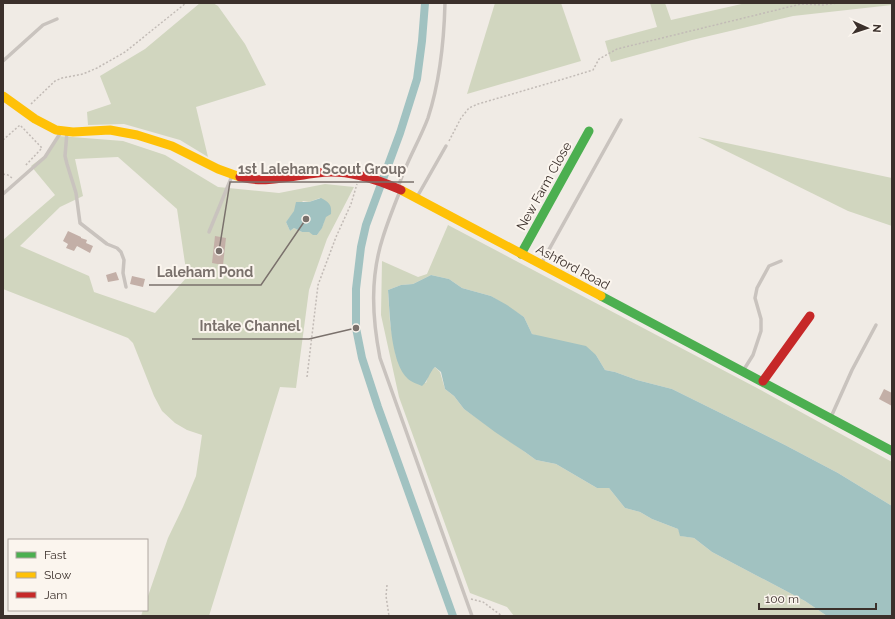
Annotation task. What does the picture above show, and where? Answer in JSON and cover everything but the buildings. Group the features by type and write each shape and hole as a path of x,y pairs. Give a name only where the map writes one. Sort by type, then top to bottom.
{"main road":[{"path":"3,96 45,125 64,131"},
{"name":"Ashford Road","path":"64,131 101,130 136,134 159,141 232,175 255,180 286,179 320,173 353,173 370,177 416,198 764,381 892,451"},
{"name":"New Farm Close","path":"521,254 589,131"},
{"path":"764,381 810,316"}],"lane":[{"path":"445,3 443,44 433,98 422,132 401,177 382,238 376,267 372,302 375,333 380,358 472,616"},
{"path":"3,61 43,25 57,19"},
{"path":"541,264 621,120"},
{"path":"3,194 45,157 64,131"},
{"path":"64,131 65,156 76,193 80,223 107,244 117,248 121,252 124,260 123,273 126,287"},
{"path":"416,198 446,146"},
{"path":"209,232 232,175"},
{"path":"743,371 753,355 761,331 761,319 755,298 757,288 769,266 781,261"},
{"path":"830,418 852,370 876,325"}],"path":[{"path":"24,111 55,81 62,78 83,74 97,68 119,55 186,3"},
{"path":"446,146 461,118 469,108 593,70 599,59 617,49 800,4 823,5 838,3"},
{"path":"3,140 20,125 42,148 22,169"},
{"path":"3,174 8,175 13,179"},
{"path":"307,377 318,285 336,236 351,204 359,174"},
{"path":"387,585 386,596 389,616"},
{"path":"465,597 483,602 502,616"}],"green space":[{"path":"200,3 213,3 218,6 245,44 266,85 196,107 208,157 180,140 124,124 88,125 87,112 111,104 100,76 145,49"},
{"path":"495,3 561,3 581,61 467,94"},
{"path":"650,3 665,3 671,20 746,3 892,3 892,5 793,16 692,40 611,62 605,41 657,27"},
{"path":"59,136 123,141 165,155 218,187 279,193 325,184 354,187 327,239 309,290 296,388 280,387 209,616 141,616 143,611 148,611 148,596 168,538 196,476 202,435 187,430 175,423 162,411 154,396 133,343 128,338 3,289 3,240 55,195 31,166 48,153","holes":["118,157 177,209 187,277 155,313 94,292 89,276 20,246 60,207 83,196 75,159","320,198 324,221 317,235 309,232 302,232 294,228 290,231 286,222 303,201 309,202"]},
{"path":"698,137 892,178 892,226 848,211"},
{"path":"448,225 757,388 892,462 892,506 838,473 672,389 605,370 596,355 532,334 524,317 491,296 462,288 449,279 431,275 413,284 401,285 388,290 390,322 396,357 426,383 429,373 435,367 440,372 445,389 454,396 464,409 536,460 556,464 597,488 609,488 625,508 640,512 652,519 678,529 681,536 694,538 712,552 805,601 827,616 514,616 507,607 470,593 399,397 381,315 382,261 418,277 427,274"}],"water":[{"path":"321,198 329,204 331,214 326,217 322,228 317,235 313,235 309,232 302,232 294,228 290,231 286,222 294,211 296,202 309,202"},
{"path":"431,275 449,279 462,288 491,296 524,317 532,334 586,346 596,355 605,370 672,389 838,473 892,506 892,616 827,616 805,601 712,552 694,538 680,536 678,529 652,519 640,512 625,508 609,488 597,488 556,464 536,460 464,409 454,396 445,389 441,372 435,367 422,386 409,380 402,372 394,350 390,324 388,290 401,285 413,284"}],"waterway":[{"path":"425,3 417,79 400,133 366,225 361,247 356,289 356,328 362,358 378,407 453,616"}],"traffic: fast":[{"path":"521,254 589,131"},
{"path":"601,296 892,451"}],"traffic: slow":[{"path":"3,96 35,119 56,130 73,132 110,130 137,135 172,146 218,169 240,177"},
{"path":"401,190 601,296"}],"traffic: jam":[{"path":"240,177 269,180 317,173 339,172 370,178 401,190"},
{"path":"763,381 810,316"}],"place":[{"name":"Laleham Pond","path":"306,219"},
{"name":"1st Laleham Scout Group","path":"219,251"},
{"name":"Intake Channel","path":"356,328"}]}
